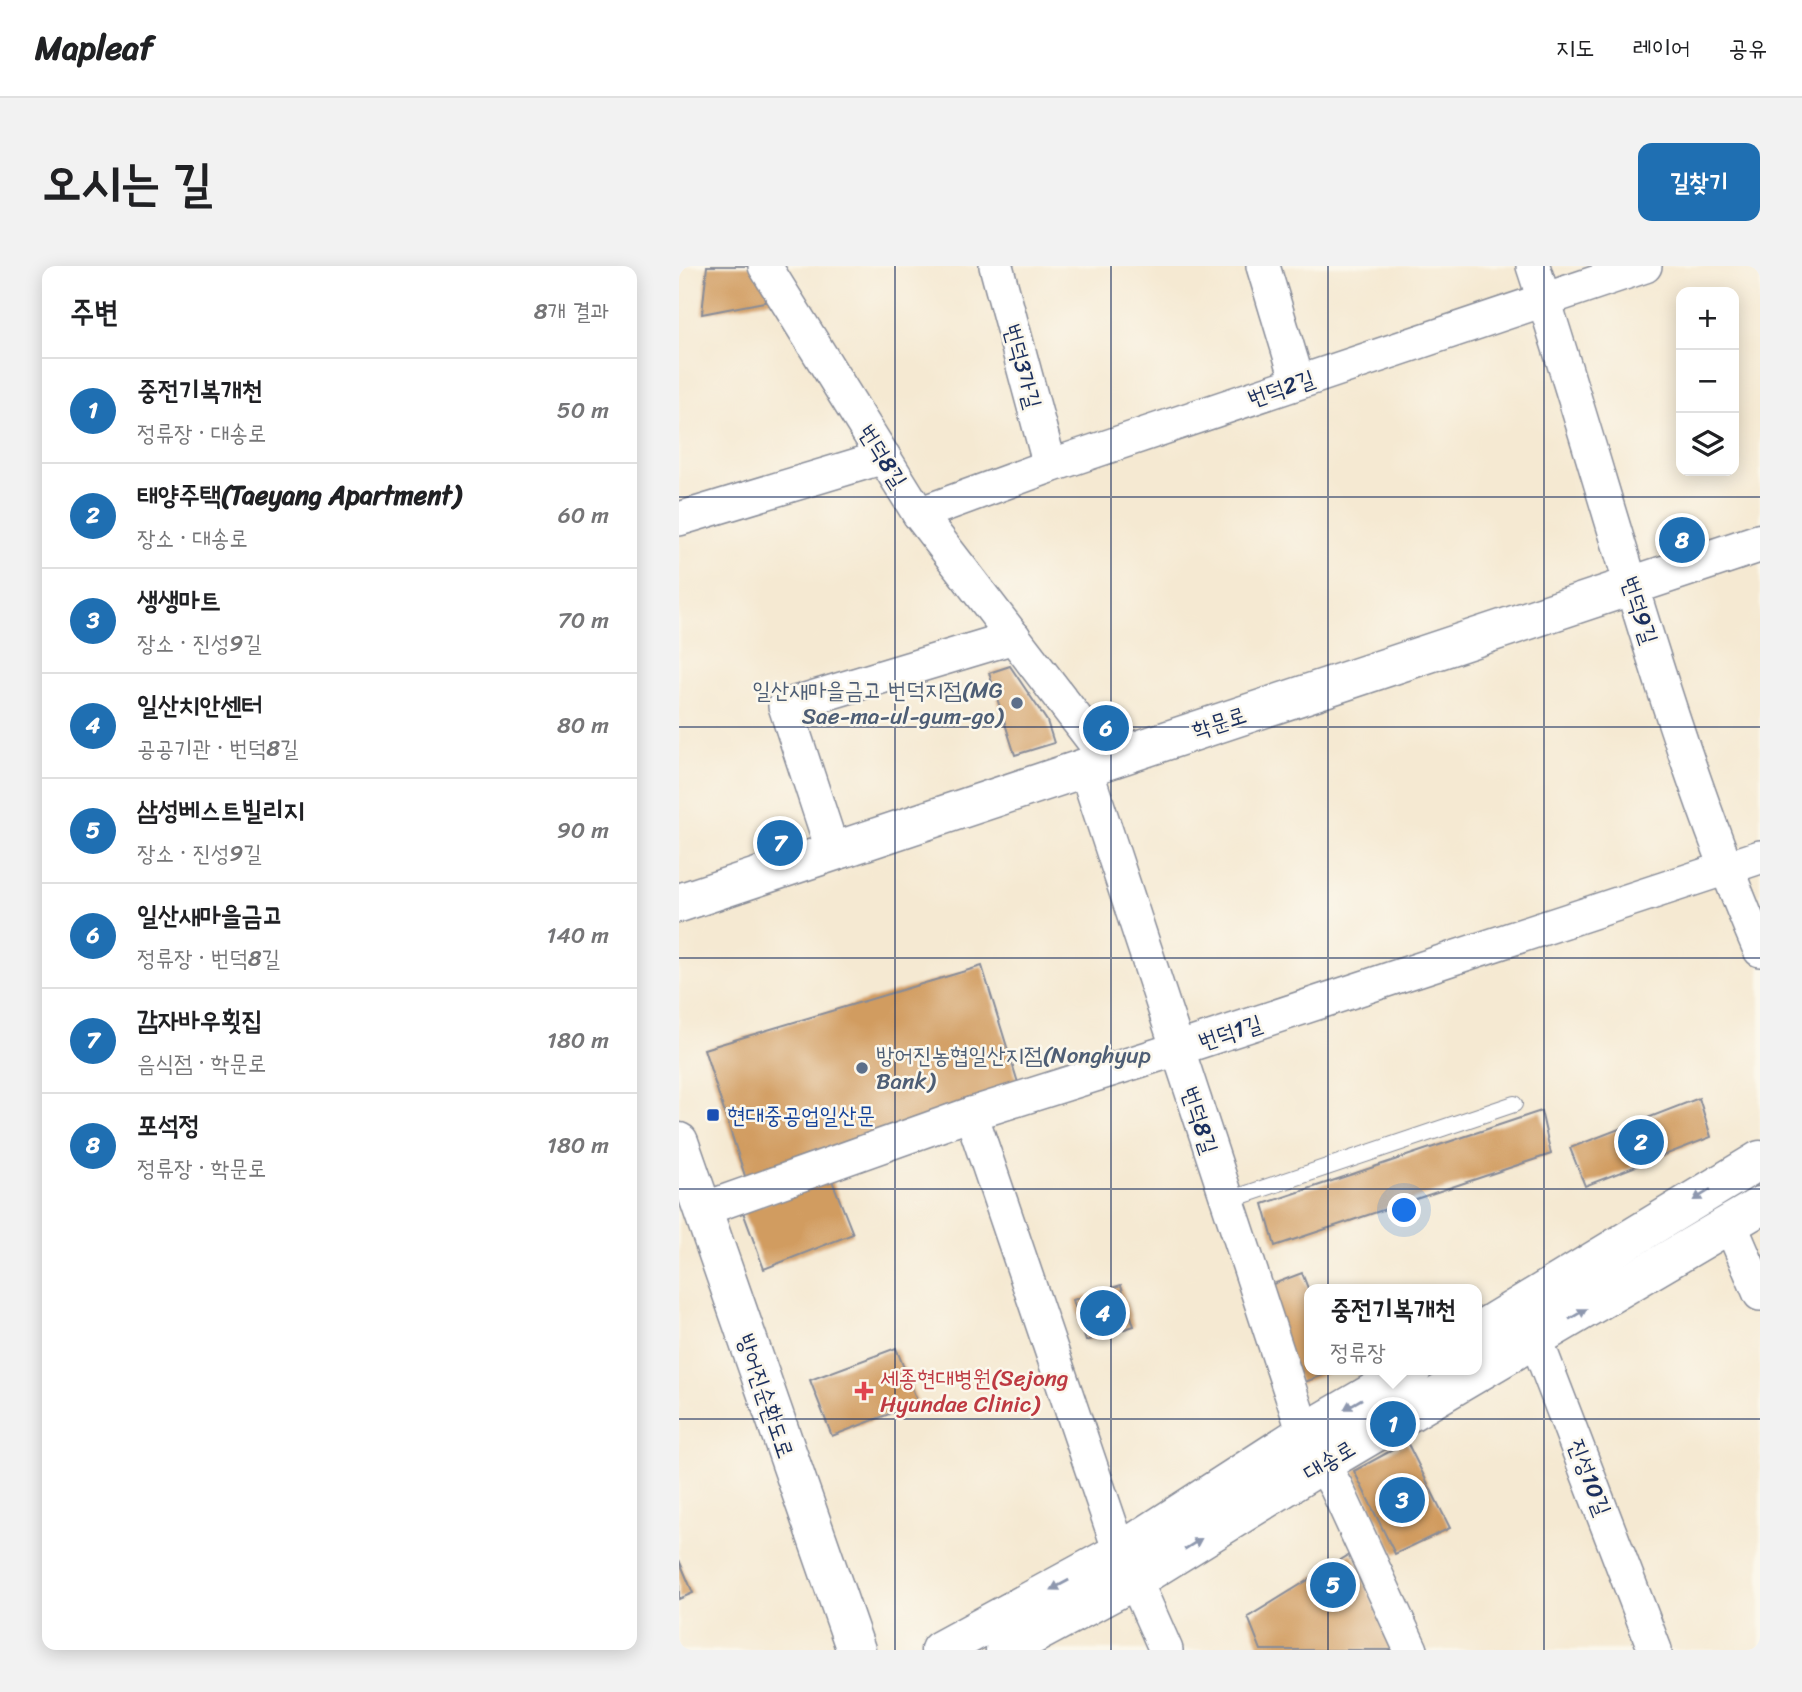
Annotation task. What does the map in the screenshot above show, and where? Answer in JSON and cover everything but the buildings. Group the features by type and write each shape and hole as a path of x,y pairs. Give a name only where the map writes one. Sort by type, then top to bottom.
{"main road":[{"name":"학문로","path":"679,903 1760,543"},
{"name":"방어진순환도로","path":"679,1142 856,1650"},
{"name":"대송로","path":"1482,1331 1530,1322 1760,1160"},
{"name":"대송로","path":"1482,1350 1530,1322 1745,1215"},
{"name":"대송로","path":"1313,1448 1406,1375"},
{"name":"대송로","path":"1005,1650 1128,1566 1313,1448 1439,1375"},
{"name":"대송로","path":"940,1650 1128,1566"}],"street":[{"name":"번덕8길","path":"765,266 919,514 1014,637 1097,763 1177,1049 1226,1201 1313,1448 1336,1488 1411,1650"},
{"name":"번덕3가길","path":"996,266 1050,467"},
{"path":"1263,266 1298,382"},
{"name":"번덕9길","path":"1533,266 1631,586 1725,868 1760,950"},
{"name":"번덕2길","path":"919,514 1298,382 1645,266"},
{"path":"679,519 884,457"},
{"path":"833,852 785,706 1014,637"},
{"name":"번덕1길","path":"701,1210 971,1114 1760,857"},
{"path":"971,1114 1128,1566 1166,1650"},
{"path":"1745,1215 1760,1294"},
{"name":"진성10길","path":"1530,1322 1655,1650"}],"lane":[{"path":"1226,1201 1514,1104"}],"place":[{"name":"포석정","path":"1682,540"},
{"name":"일산새마을금고 번덕지점(MG Sae-ma-ul-gum-go)","path":"1017,703"},
{"name":"일산새마을금고","path":"1106,728"},
{"name":"감자바우횟집","path":"780,843"},
{"name":"방어진농협일산지점(Nonghyup Bank)","path":"862,1068"},
{"name":"현대중공업일산문","path":"713,1115"},
{"name":"태양주택(Taeyang Apartment)","path":"1641,1142"},
{"name":"일산치안센터","path":"1103,1313"},
{"name":"세종현대병원(Sejong Hyundae Clinic)","path":"864,1391"},
{"name":"중전기복개천","path":"1393,1424"},
{"name":"생생마트","path":"1402,1500"},
{"name":"삼성베스트빌리지","path":"1333,1585"}]}
